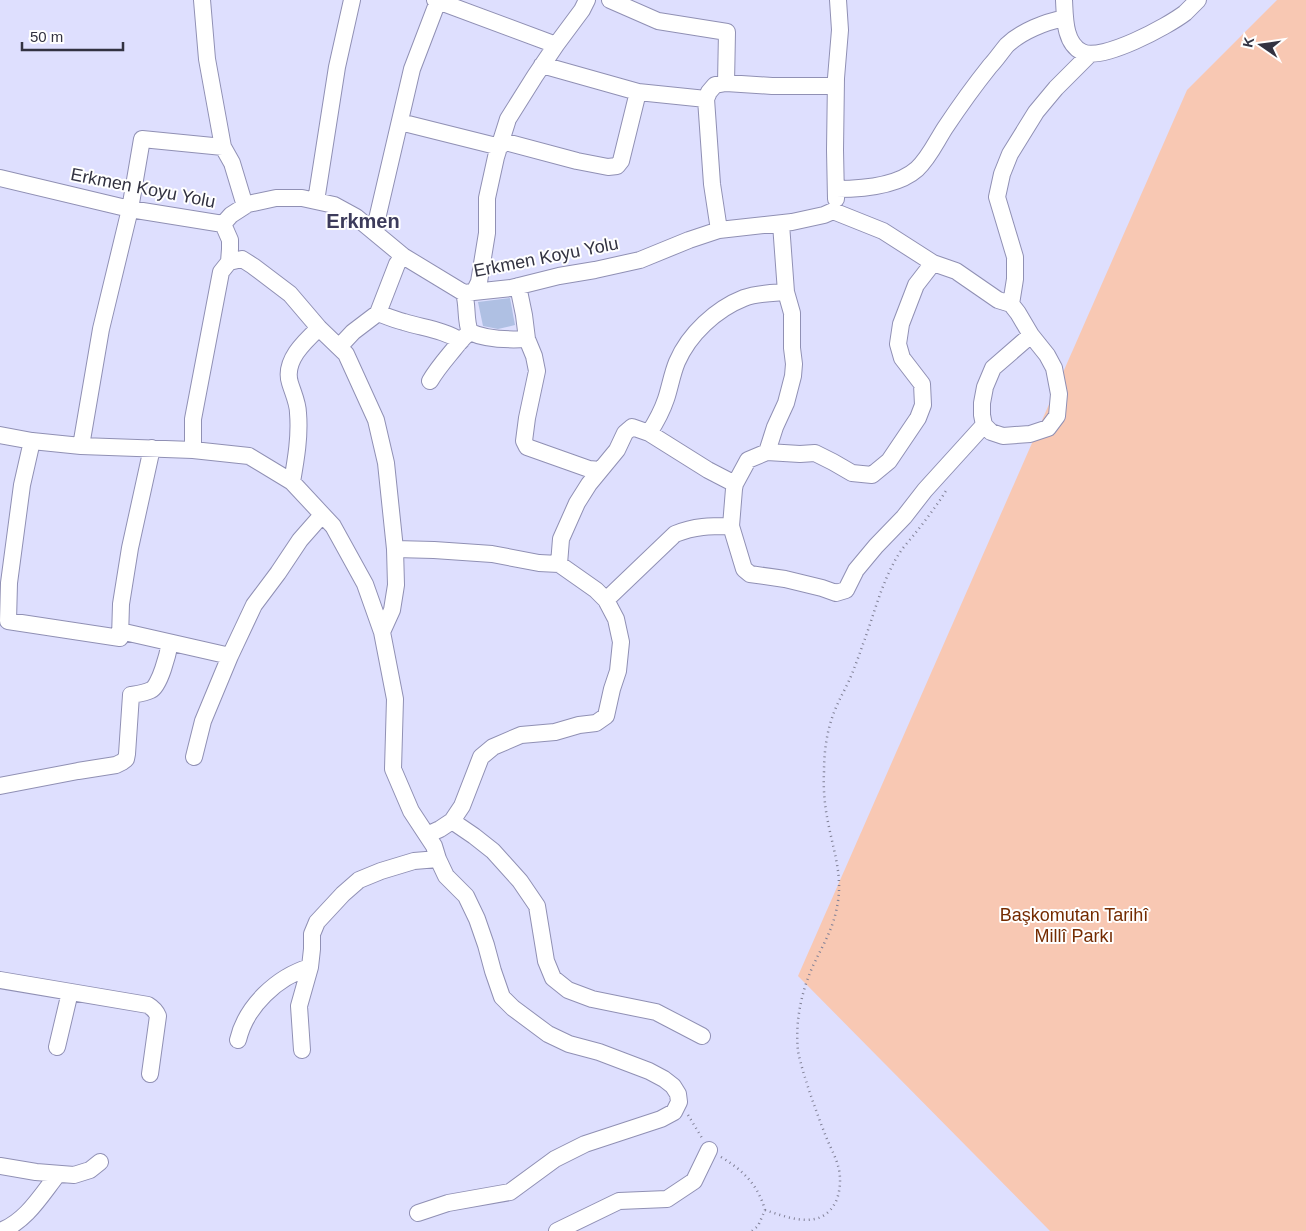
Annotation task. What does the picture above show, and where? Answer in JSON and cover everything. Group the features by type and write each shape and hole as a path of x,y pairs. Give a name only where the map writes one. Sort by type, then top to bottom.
{"street":[{"path":"202,0 207,59 223,147 232,163 245,206"},
{"path":"316,201 337,68 352,0"},
{"path":"430,381 436,370 465,336 468,327 467,303 469,292 480,282 487,233 488,198 496,156 508,119 542,65 582,10 587,0"},
{"path":"610,0 658,21 727,32 726,83"},
{"path":"838,0 840,30 836,86 836,199 833,211 884,230 933,263 956,271 998,300 1011,304 1018,313 1031,335 1047,354 1054,368 1059,394 1057,416 1048,428 1030,434 1003,436 990,432 984,425 982,403 993,368 1031,335"},
{"path":"1064,0 1065,18 1070,40 1082,52 1090,54 1101,53 1154,33 1185,13 1198,0"},
{"path":"374,232 412,69 436,1 556,45"},
{"path":"836,189 865,187 898,180 916,170 928,156 981,78 1007,46 1022,34 1050,21 1065,18"},
{"path":"1011,304 1016,280 1015,257 997,197 1002,174 1010,154 1036,112 1056,88 1090,54"},
{"path":"542,65 638,92 706,99"},
{"path":"719,230 712,184 706,99 709,92 715,85 726,83 772,86 836,86"},
{"path":"400,122 576,161 608,167 617,166 621,161 638,92"},
{"path":"81,446 102,329 130,209 142,139 223,147"},
{"name":"Erkmen Koyu Yolu","path":"0,178 130,209 223,224 231,215 248,204 276,198 302,198 334,205 356,217 403,256 469,292 518,286 640,260 719,230 781,224 833,211"},
{"path":"193,450 193,419 196,400 221,272 229,262 230,240 223,224"},
{"path":"767,452 775,427 786,403 794,364 792,313 786,292 781,224"},
{"path":"339,346 353,332 378,313 397,264 403,256"},
{"path":"229,262 242,259 290,294 319,328 339,346 346,354 376,420 386,463 395,549 396,585 392,610 382,632"},
{"path":"933,263 916,285 901,324 898,344 902,358 922,384 923,405 918,418 889,461 872,475 852,474 834,462 814,453 767,452 748,460 735,484 731,526 744,569 750,574 785,579 836,593 846,590 856,570 876,546 904,518 925,490 984,425"},
{"path":"518,286 527,339 534,356 537,371 524,441 527,446 589,470 600,470"},
{"path":"649,433 665,402 676,364 685,346 703,325 725,308 745,298 755,295 786,292"},
{"path":"378,313 454,336 527,339"},
{"path":"292,482 297,450 298,411 289,380 290,365 297,351 319,328"},
{"path":"559,564 561,538 577,503 589,484 617,450 625,433 632,428 649,433 708,470 735,484"},
{"path":"0,434 32,441 81,446 193,450 249,456 292,482 333,526 365,584 382,632 395,699 393,769 412,811 434,846 446,876 466,896 477,919 502,997 512,1008 548,1034 569,1044 599,1052 649,1071 664,1079 678,1094 679,1102 674,1112 661,1119 585,1144 555,1159 510,1192 448,1203 418,1212"},
{"path":"32,441 21,495 9,583 8,621 120,638 121,604 130,548 152,448"},
{"path":"194,757 203,721 254,605 300,540 322,515"},
{"path":"606,600 675,534 688,528 731,526"},
{"path":"395,549 492,554 539,563 559,564 596,590 606,600 616,619 621,642 618,671 606,716 596,723 579,725 555,732 521,734 493,748 481,757 462,806 452,821 427,835"},
{"path":"120,631 230,656"},
{"path":"0,786 116,765 122,762 127,754 131,695 154,688 168,654 170,642"},
{"path":"452,821 493,851 520,881 537,906 546,961 553,978 568,990 592,999 656,1012 702,1036"},
{"path":"302,1050 299,1006 310,967 312,934 317,922 342,894 359,880 414,861 438,859"},
{"path":"238,1040 240,1029 249,1013 266,993 298,970 310,967"},
{"path":"0,980 148,1005 155,1010 158,1016 150,1074"},
{"path":"57,1047 70,992"},
{"path":"557,1231 619,1202 667,1199 694,1181 709,1150"},
{"path":"0,1166 36,1172 74,1175 90,1170 100,1162"},
{"path":"0,1231 12,1226 24,1217 58,1174"}],"path":[{"path":"765,1210 788,1218 808,1222 818,1221 828,1215 836,1202 840,1177 837,1163 818,1117 798,1052 798,1020 805,987 832,926 839,895 838,862 829,827 824,789 827,740 835,711 862,647 884,582 897,556 933,511 948,487 949,476 945,468"},
{"path":"679,1102 709,1150 734,1165 750,1180 762,1198 765,1210 758,1226 752,1231"}],"green space":[{"name":"Başkomutan Tarihî Millî Parkı","path":"1277,0 1306,0 1306,1231 1050,1231 798,976 1187,90"}],"building":[{"path":"510,298 515,325 498,329 483,326 478,302"}],"district":[{"name":"Erkmen","path":"363,221"}]}
